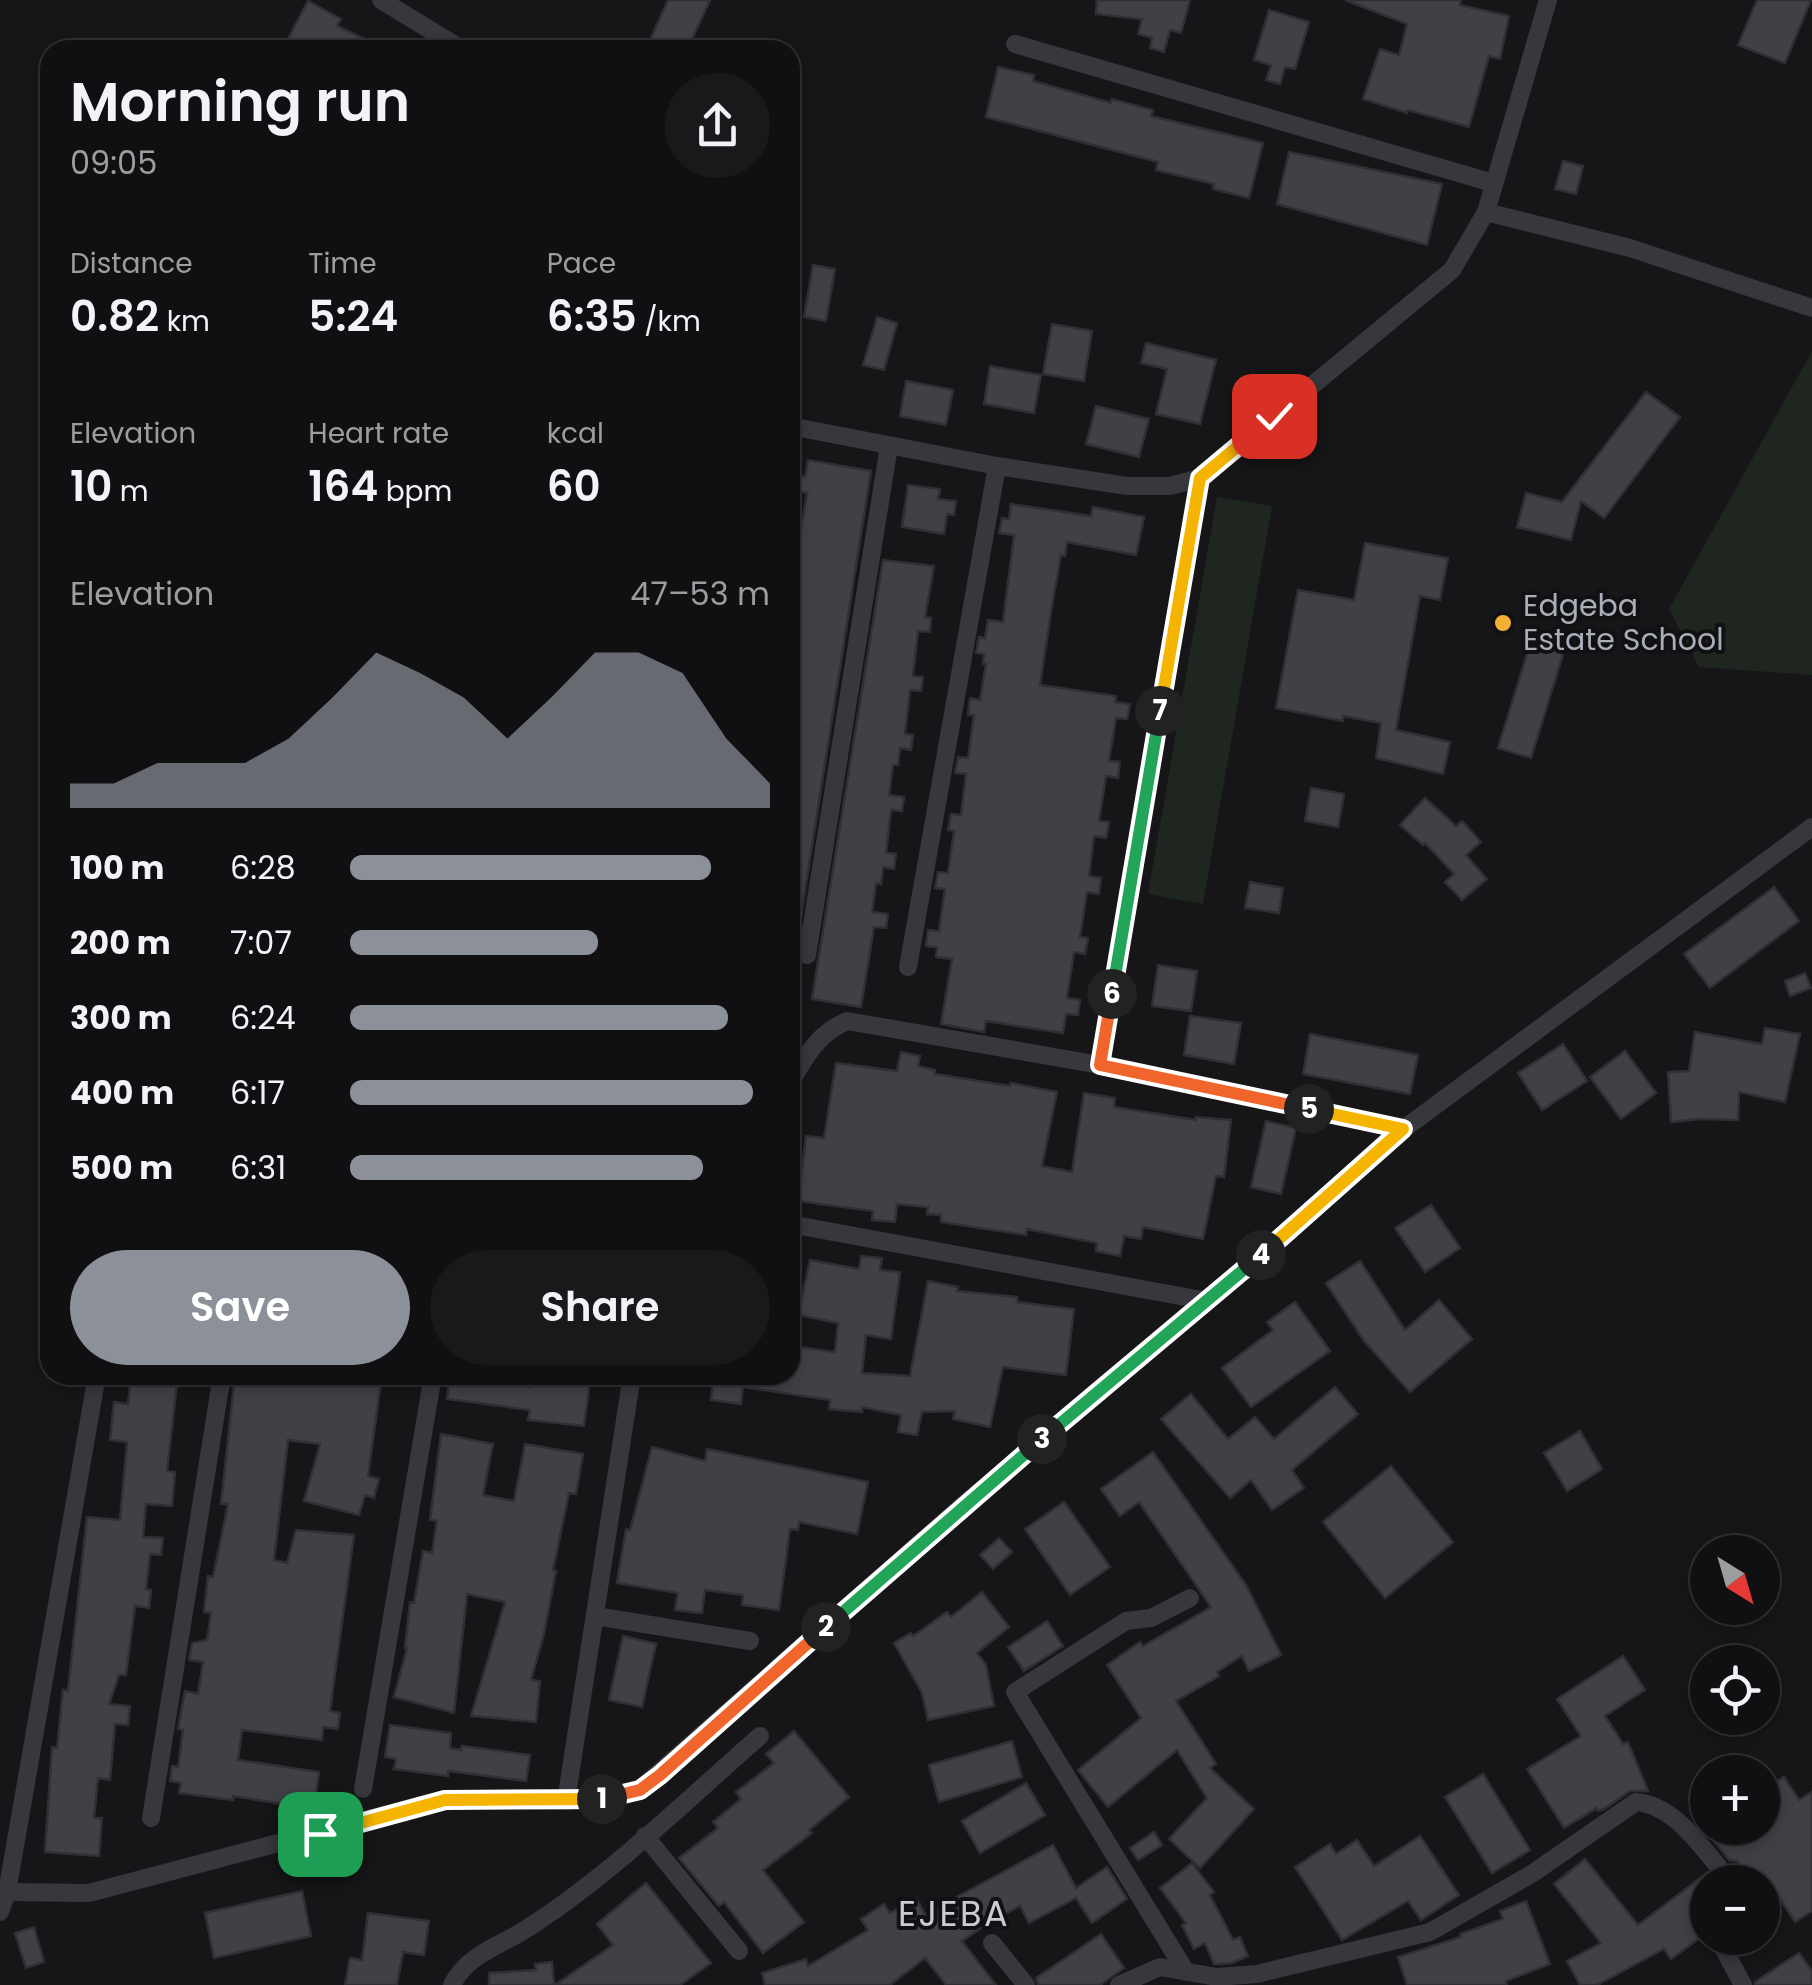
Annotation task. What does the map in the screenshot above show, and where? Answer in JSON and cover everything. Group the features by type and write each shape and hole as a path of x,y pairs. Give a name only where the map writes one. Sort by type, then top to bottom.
{"street":[{"path":"381,0 447,40"},
{"path":"800,427 997,466 1128,486 1170,486 1200,478 1452,270 1486,212 1548,0"},
{"path":"1015,44 1493,183"},
{"path":"1486,212 1630,248 1812,308"},
{"path":"808,955 889,446"},
{"path":"908,966 997,466"},
{"path":"1100,1065 1200,478"},
{"path":"7,1892 89,1893 445,1800 566,1801 613,1798 640,1790 962,1506 1207,1301 1403,1129 1812,828"},
{"path":"800,1066 829,1028 847,1021 1100,1065 1403,1129"},
{"path":"800,1226 1207,1301"},
{"path":"0,1912 7,1892 95,1385"},
{"path":"151,1818 220,1385"},
{"path":"363,1789 431,1385"},
{"path":"566,1801 630,1385"},
{"path":"1186,1972 1015,1692 1126,1621 1151,1618 1190,1598"},
{"path":"595,1616 750,1641"},
{"path":"452,1985 458,1971 473,1957 490,1952 558,1909 760,1736"},
{"path":"1119,1985 1160,1967 1216,1977 1257,1974 1430,1932 1533,1874 1636,1802 1646,1803 1679,1824 1715,1865"},
{"path":"644,1836 738,1951"},
{"path":"992,1942 1026,1985"},
{"path":"1726,1955 1743,1985"}],"shaded area":[{"path":"1812,351 1812,675 1699,667 1669,609"},
{"path":"1217,497 1272,506 1203,904 1148,894"}],"building":[{"path":"668,0 710,0 692,40 651,38"},
{"path":"1097,0 1190,0 1181,33 1170,30 1164,52 1150,48 1152,38 1138,34 1142,19 1096,14"},
{"path":"1345,0 1461,0 1460,5 1509,16 1500,59 1489,56 1469,127 1363,99 1380,49 1399,55 1407,24"},
{"path":"1757,0 1811,0 1785,63 1738,45"},
{"path":"308,1 341,19 337,26 367,40 290,40"},
{"path":"1269,10 1309,22 1295,69 1285,67 1280,84 1266,80 1271,65 1254,60"},
{"path":"998,67 1034,75 1033,81 1111,103 1112,99 1153,110 1151,116 1263,143 1249,198 1213,189 1214,184 1156,170 1158,162 986,117"},
{"path":"1289,152 1442,184 1427,245 1277,204"},
{"path":"1563,161 1583,166 1576,194 1555,189"},
{"path":"813,265 835,269 826,321 804,317"},
{"path":"877,317 897,323 884,370 863,365"},
{"path":"1052,324 1092,331 1084,381 1043,374"},
{"path":"1146,343 1216,360 1200,424 1156,414 1167,369 1141,363"},
{"path":"990,366 1041,375 1034,413 984,404"},
{"path":"906,381 953,390 946,425 900,416"},
{"path":"1646,392 1680,417 1604,518 1581,501 1571,540 1517,527 1526,493 1562,502"},
{"path":"1096,406 1149,419 1139,457 1086,444"},
{"path":"808,460 871,471 800,922 800,534 807,493 800,492 800,476 805,477"},
{"path":"908,485 940,489 938,499 956,501 954,515 947,514 944,534 902,527"},
{"path":"1011,504 1091,516 1093,507 1144,517 1136,555 1067,542 1052,606 1040,685 1116,696 1115,702 1130,704 1127,719 1116,718 1109,761 1120,762 1118,778 1106,776 1099,821 1109,822 1106,838 1094,836 1089,876 1101,878 1099,894 1087,892 1080,937 1088,938 1085,954 1074,952 1067,998 1080,1000 1078,1015 1066,1014 1063,1033 986,1021 984,1032 941,1024 952,959 936,957 937,947 926,946 928,930 939,931 945,889 935,888 938,872 948,873 954,831 948,830 951,814 961,815 966,774 955,773 958,757 968,758 974,715 968,715 970,698 980,700 986,664 984,654 976,653 979,637 985,638 988,620 1003,622 1014,535 999,533 1002,518 1009,519"},
{"path":"1365,543 1448,558 1440,600 1420,596 1396,730 1450,742 1443,774 1376,758 1381,723 1343,716 1343,721 1276,708 1298,590 1354,600"},
{"path":"883,560 934,566 925,617 931,618 930,632 918,631 913,676 923,677 921,691 910,690 905,734 913,735 911,750 900,748 889,795 904,797 902,811 891,810 886,853 896,854 894,869 883,867 881,884 876,883 872,912 888,914 886,928 874,927 861,1007 812,999"},
{"path":"1532,638 1565,648 1531,758 1498,748"},
{"path":"1311,788 1344,794 1338,827 1305,821"},
{"path":"1425,798 1456,826 1462,821 1481,842 1466,855 1487,879 1462,900 1445,882 1454,874 1425,843 1400,825"},
{"path":"1250,882 1283,888 1279,913 1245,908"},
{"path":"1774,887 1799,921 1710,988 1684,954"},
{"path":"1158,965 1197,971 1191,1011 1152,1006"},
{"path":"1805,973 1811,988 1790,996 1785,981"},
{"path":"1190,1016 1241,1023 1234,1064 1184,1055"},
{"path":"1765,1028 1800,1034 1785,1102 1739,1092 1738,1120 1671,1122 1668,1072 1689,1071 1695,1032 1762,1044"},
{"path":"1310,1034 1418,1055 1410,1094 1303,1074"},
{"path":"1563,1044 1587,1081 1542,1110 1518,1073"},
{"path":"1625,1051 1656,1093 1621,1119 1590,1077"},
{"path":"901,1052 920,1056 918,1066 935,1070 935,1074 1057,1092 1042,1166 1072,1172 1084,1093 1115,1098 1114,1107 1196,1120 1231,1120 1224,1177 1216,1176 1203,1239 1143,1227 1141,1239 1124,1236 1120,1256 1096,1251 1097,1243 1027,1229 1026,1235 941,1222 941,1215 927,1214 928,1207 897,1204 895,1222 872,1220 873,1211 800,1201 806,1136 824,1138 836,1063 897,1071"},
{"path":"1266,1121 1296,1128 1281,1194 1251,1187"},
{"path":"1431,1205 1460,1248 1425,1272 1395,1228"},
{"path":"861,1256 882,1258 880,1270 900,1272 891,1339 866,1335 862,1373 910,1376 928,1281 958,1287 957,1291 1017,1297 1017,1302 1074,1309 1066,1375 1003,1367 990,1427 953,1419 955,1411 922,1412 917,1435 898,1432 901,1415 862,1407 862,1412 829,1409 830,1400 743,1387 741,1404 711,1400 713,1385 800,1385 800,1347 835,1352 838,1323 800,1315 810,1260 859,1269"},
{"path":"1360,1261 1405,1330 1439,1300 1472,1339 1410,1392 1364,1341 1326,1283"},
{"path":"1295,1302 1330,1351 1251,1407 1222,1368 1273,1330 1267,1322"},
{"path":"130,1385 177,1385 167,1471 175,1472 172,1506 146,1504 143,1537 163,1538 161,1555 150,1554 146,1589 151,1590 149,1608 135,1606 126,1675 119,1675 109,1704 130,1706 128,1725 115,1724 110,1780 98,1778 94,1818 102,1818 99,1856 45,1852 52,1747 57,1748 63,1690 68,1691 87,1517 120,1520 127,1442 110,1440 114,1402 128,1404"},
{"path":"234,1385 381,1385 368,1476 379,1479 374,1498 365,1495 359,1515 304,1501 320,1444 288,1440 274,1560 287,1563 296,1530 354,1535 330,1711 340,1713 338,1729 323,1727 322,1740 242,1730 238,1760 319,1772 314,1809 233,1796 233,1800 179,1793 181,1783 170,1781 172,1766 178,1767 183,1730 178,1729 185,1691 198,1694 203,1662 189,1660 192,1643 207,1640 211,1613 204,1612 208,1576 213,1577 228,1504 221,1504"},
{"path":"449,1385 589,1385 584,1426 528,1420 530,1410 447,1399"},
{"path":"1335,1387 1358,1414 1292,1470 1304,1488 1272,1510 1251,1480 1230,1498 1161,1419 1191,1394 1228,1439 1255,1417 1274,1439"},
{"path":"1580,1431 1602,1469 1567,1491 1544,1453"},
{"path":"441,1434 493,1444 483,1495 514,1501 525,1444 583,1454 576,1494 569,1493 544,1634 531,1680 540,1681 536,1722 471,1716 505,1602 467,1594 454,1713 394,1697 407,1648 410,1602 414,1603 423,1551 432,1553 437,1521 430,1520"},
{"path":"652,1447 705,1461 707,1449 868,1482 857,1534 799,1522 798,1530 790,1529 779,1610 742,1605 743,1595 705,1590 702,1613 675,1610 678,1593 617,1583 626,1529 630,1530"},
{"path":"1153,1452 1246,1585 1281,1655 1249,1671 1242,1656 1217,1672 1219,1676 1176,1701 1216,1764 1210,1768 1254,1809 1200,1868 1169,1839 1207,1798 1177,1750 1108,1807 1078,1770 1141,1718 1107,1665 1140,1642 1143,1646 1211,1607 1139,1502 1120,1516 1101,1489"},
{"path":"1391,1466 1453,1542 1385,1598 1323,1522"},
{"path":"1064,1502 1110,1567 1070,1595 1025,1529"},
{"path":"999,1538 1012,1552 993,1569 980,1555"},
{"path":"982,1592 1009,1627 977,1653 986,1665 994,1706 928,1720 922,1693 894,1643 911,1633 913,1636 947,1612 951,1617"},
{"path":"1047,1621 1063,1646 1024,1671 1008,1647"},
{"path":"623,1636 656,1644 642,1707 609,1700"},
{"path":"1623,1656 1645,1690 1605,1716 1623,1744 1628,1742 1648,1791 1630,1791 1564,1828 1527,1769 1581,1736 1557,1699"},
{"path":"390,1725 451,1733 450,1748 461,1750 462,1746 530,1755 526,1781 394,1769 396,1759 385,1757"},
{"path":"794,1731 849,1797 809,1830 812,1833 763,1870 804,1922 763,1953 724,1902 719,1906 679,1858 718,1828 713,1822 741,1799 736,1792 774,1763 766,1754"},
{"path":"1012,1741 1022,1777 939,1802 929,1765"},
{"path":"1483,1774 1530,1850 1492,1873 1445,1797"},
{"path":"1784,1777 1799,1800 1812,1792 1812,1911 1795,1922 1780,1898 1780,1865 1740,1865 1729,1860 1717,1845 1780,1845 1780,1780"},
{"path":"1026,1783 1045,1815 980,1853 962,1821"},
{"path":"1154,1832 1162,1845 1138,1860 1130,1848"},
{"path":"1420,1836 1459,1895 1421,1920 1408,1901 1342,1940 1295,1867 1330,1844 1336,1854 1357,1840 1374,1866"},
{"path":"1053,1845 1076,1888 1107,1867 1127,1899 1092,1923 1076,1898 1029,1923 1020,1906 990,1922 962,1941 996,1985 946,1985 925,1958 890,1985 765,1985 762,1973 806,1959 808,1966 868,1930 861,1919 884,1904 890,1913 916,1898 925,1914"},
{"path":"1585,1859 1638,1925 1690,1886 1690,1945 1671,1959 1664,1949 1597,1985 1580,1985 1567,1961 1601,1943 1554,1884"},
{"path":"1192,1863 1214,1892 1210,1895 1233,1940 1240,1937 1248,1956 1232,1963 1214,1964 1205,1943 1194,1949 1182,1925 1186,1923 1160,1888"},
{"path":"646,1883 711,1963 680,1985 555,1985 613,1945 597,1924"},
{"path":"302,1891 311,1936 214,1958 205,1913"},
{"path":"1526,1901 1550,1964 1506,1981 1507,1985 1407,1985 1398,1957 1503,1919 1500,1911"},
{"path":"368,1913 429,1921 424,1955 403,1952 397,1985 345,1985 350,1958 362,1960"},
{"path":"34,1927 44,1962 26,1968 15,1933"},
{"path":"1101,1934 1124,1968 1100,1985 1038,1985 1036,1978"},
{"path":"1799,1953 1812,1971 1812,1985 1755,1985 1755,1982"},
{"path":"552,1962 554,1985 489,1985 489,1973 536,1970 535,1964"}],"place":[{"name":"Edgeba Estate School","path":"1503,623"}],"district":[{"name":"EJEBA","path":"954,1914"}],"route":[{"path":"320,1834 445,1800 566,1801 613,1798 640,1790 962,1506 1248,1267 1403,1129 1100,1065 1200,478 1274,416"}]}
